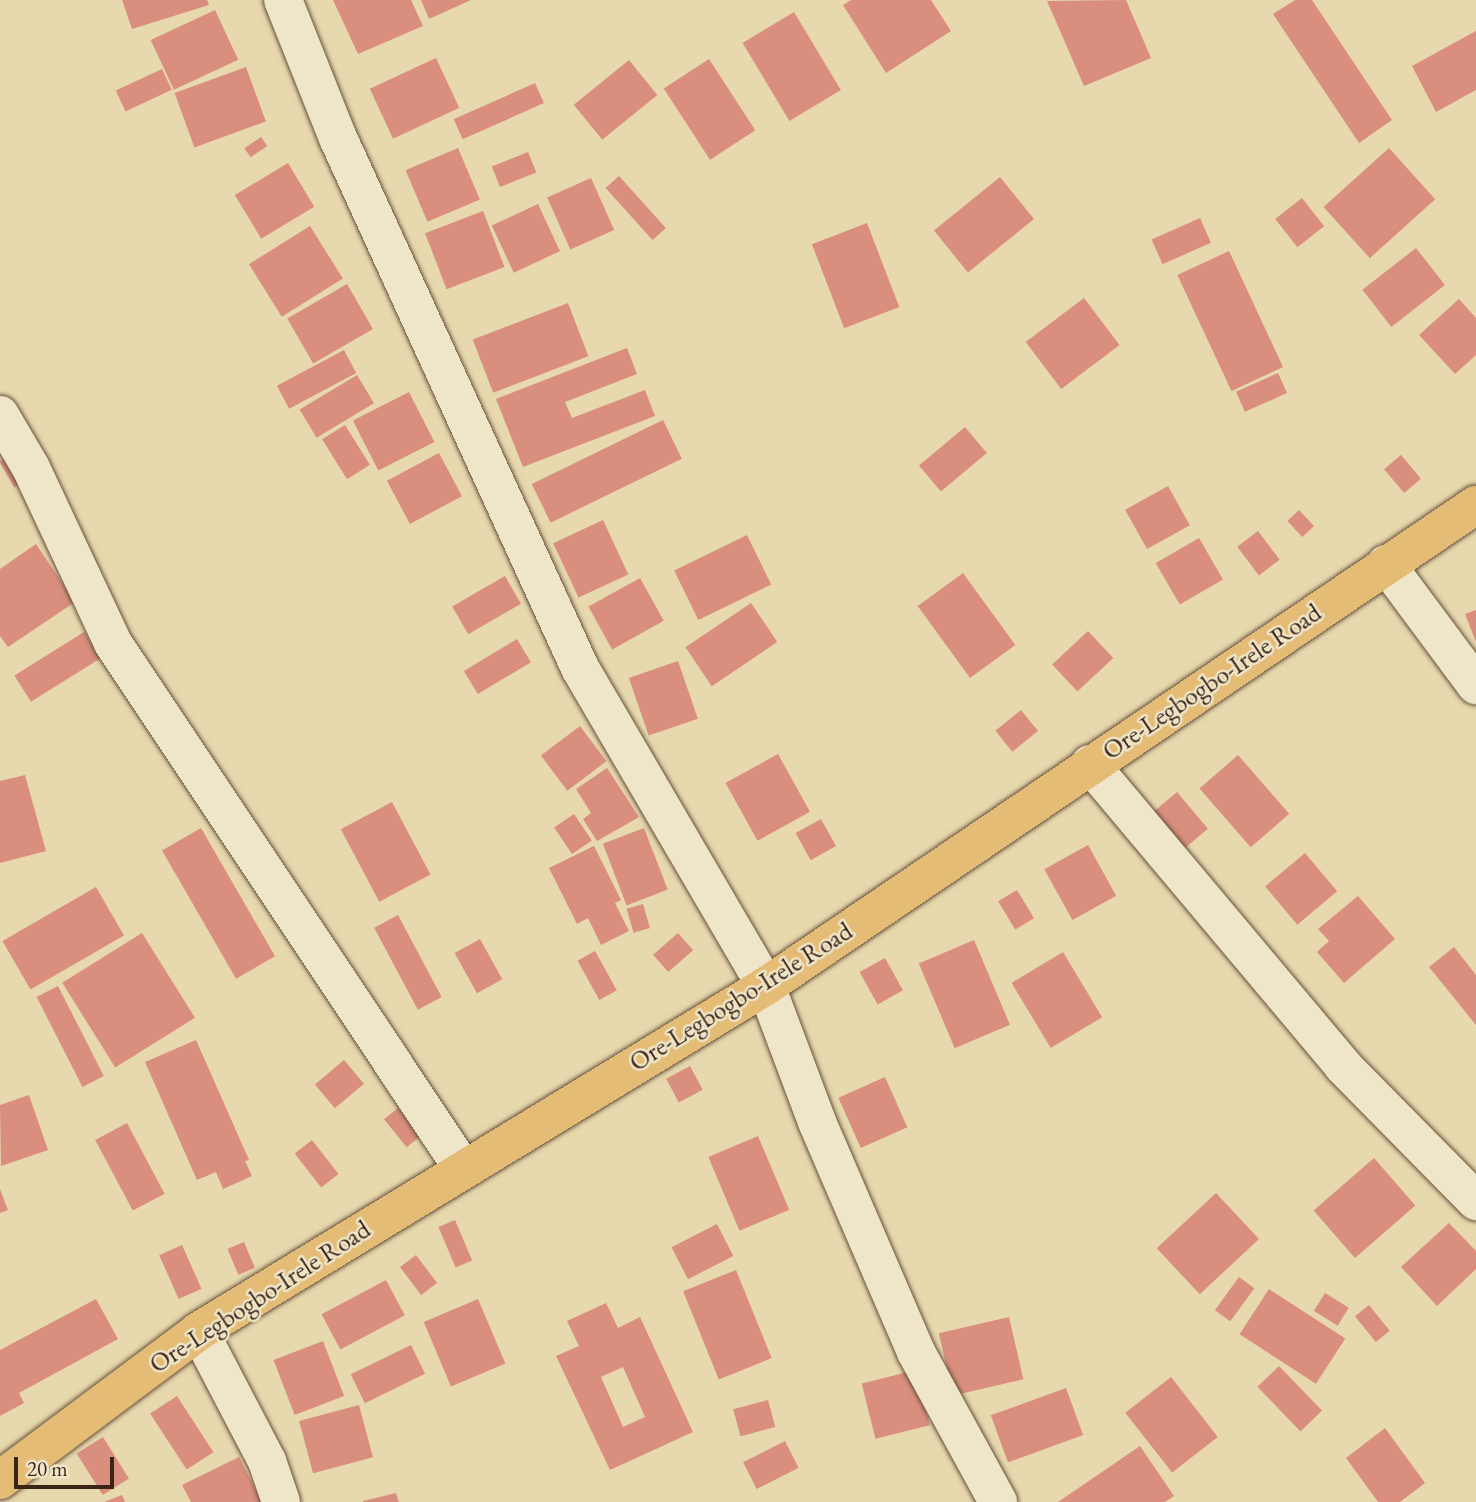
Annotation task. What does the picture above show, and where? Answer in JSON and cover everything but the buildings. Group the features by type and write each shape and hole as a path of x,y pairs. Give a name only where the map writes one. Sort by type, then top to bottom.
{"main road":[{"name":"Ore-Legbogbo-Irele Road","path":"0,1480 199,1331 462,1167 766,986 1476,505"}],"street":[{"path":"283,0 338,138 580,668 766,986 817,1122 916,1352 998,1502"},
{"path":"0,415 31,468 113,643 462,1167"},
{"path":"1386,564 1476,685"},
{"path":"1090,764 1343,1066 1476,1201"},
{"path":"199,1331 267,1461 281,1502"}]}
